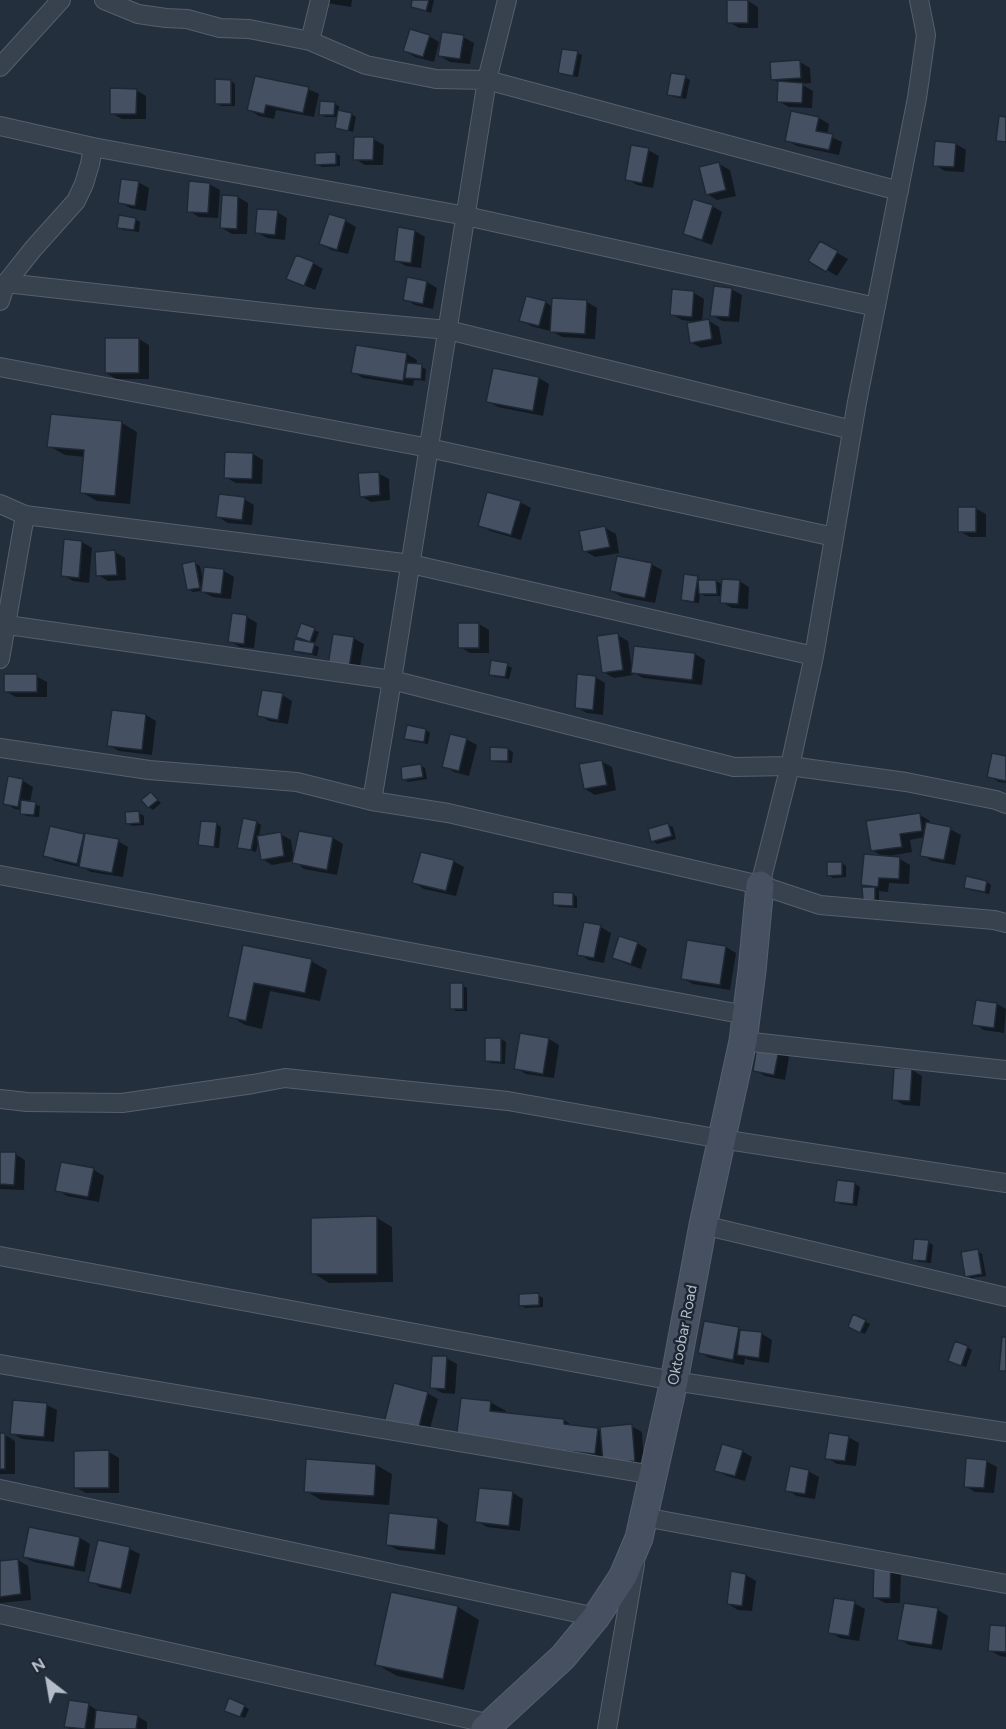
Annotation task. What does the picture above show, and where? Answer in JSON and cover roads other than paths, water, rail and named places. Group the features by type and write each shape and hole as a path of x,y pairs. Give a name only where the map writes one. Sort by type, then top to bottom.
{"street":[{"path":"0,67 61,0"},
{"path":"104,0 138,14 187,19 220,28 249,29 310,41 366,65 436,79 487,80 899,192"},
{"path":"310,41 320,0"},
{"path":"372,801 487,80 507,0"},
{"path":"760,885 790,766 814,656 852,430 917,98 926,35 919,0"},
{"path":"0,126 93,147 466,216 876,307"},
{"path":"0,301 6,283 76,201 84,184 93,147"},
{"path":"6,283 317,318 448,330 852,430"},
{"path":"0,367 429,448 834,537"},
{"path":"0,504 25,515 411,564 814,656"},
{"path":"0,659 3,625 25,515"},
{"path":"3,625 392,680 734,768 790,766 906,782 1006,804"},
{"path":"0,748 149,770 297,782 372,801 448,813 760,885 820,905 994,920 1006,923"},
{"path":"0,875 745,1028 1006,1070"},
{"name":"Oktoobar Road","path":"488,1726 563,1657 596,1617 623,1576 642,1528 675,1381 721,1139 745,1028 760,885"},
{"path":"0,1099 27,1102 122,1103 285,1078 508,1101 721,1139 1006,1183"},
{"path":"704,1225 1006,1298"},
{"path":"0,1256 675,1381 1006,1432"},
{"path":"0,1364 653,1475"},
{"path":"0,1489 596,1617"},
{"path":"607,1729 642,1528 1006,1584"},
{"path":"0,1614 488,1726"}]}
